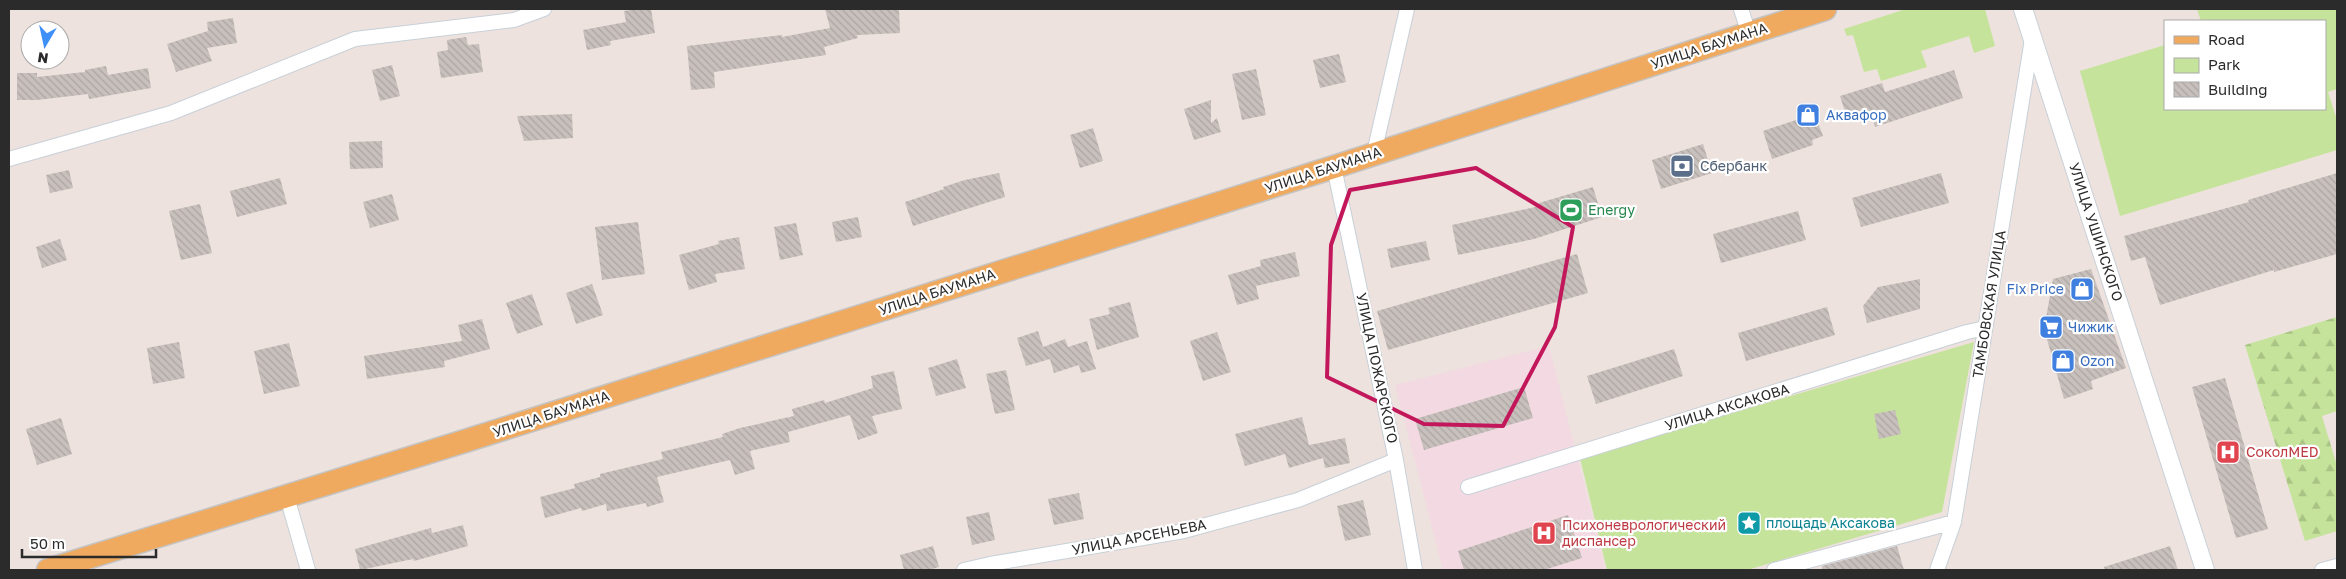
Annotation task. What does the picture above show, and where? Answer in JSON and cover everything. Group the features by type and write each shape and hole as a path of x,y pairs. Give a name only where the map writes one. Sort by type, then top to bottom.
{"main road":[{"name":"УЛИЦА БАУМАНА","path":"48,570 287,497 1334,167 1825,9"}],"street":[{"path":"9,159 171,113 356,39 514,20 544,9"},
{"path":"1374,153 1407,9"},
{"path":"1741,9 1748,34"},
{"name":"УЛИЦА УШИНСКОГО","path":"2023,9 2205,570"},
{"name":"ТАМБОВСКАЯ УЛИЦА","path":"1937,570 1954,522 2032,36"},
{"name":"УЛИЦА ПОЖАРСКОГО","path":"1334,167 1396,460 1415,570"},
{"name":"УЛИЦА АКСАКОВА","path":"1468,487 1985,328"},
{"name":"УЛИЦА АРСЕНЬЕВА","path":"964,570 1184,531 1298,500 1396,460"},
{"path":"287,497 308,570"},
{"path":"1774,570 1954,522"},
{"path":"2322,570 2337,566"}],"highlighted area":[{"path":"1476,168 1573,227 1555,327 1503,426 1424,424 1327,377 1331,245 1350,190"}],"shaded area":[{"path":"1549,346 1606,570 1443,570 1395,385"}],"green space":[{"path":"1906,9 1985,9 1995,46 1974,53 1969,36 1921,51 1927,67 1881,81 1877,69 1864,72 1853,35 1847,36 1844,29"},
{"path":"2197,9 2337,9 2337,89 2328,92 2337,120 2337,150 2120,216 2080,71 2164,45 2164,110 2326,110 2326,20 2201,20"},
{"path":"2337,317 2337,411 2322,416 2337,466 2337,531 2305,541 2245,345"},
{"path":"1974,342 1942,512 1747,570 1607,570 1580,458"}],"building":[{"path":"651,9 655,33 610,41 611,45 587,50 583,30 626,22 624,11"},
{"path":"825,9 899,9 900,33 857,35 858,38 824,47 826,55 714,72 715,88 691,90 687,46 782,35 782,37 830,28"},
{"path":"233,18 237,43 207,48 212,61 176,72 167,44 208,31 207,22"},
{"path":"466,37 468,45 479,44 483,72 441,78 437,52 448,50 447,40"},
{"path":"1339,54 1346,82 1320,88 1313,60"},
{"path":"392,65 400,96 380,101 372,70"},
{"path":"106,66 108,75 148,68 151,88 89,99 88,94 37,100 17,100 17,73 37,73 37,77 85,72 85,70"},
{"path":"1256,69 1266,115 1242,120 1232,74"},
{"path":"1954,70 1963,98 1875,127 1871,114 1848,121 1840,96 1882,83 1885,92"},
{"path":"1211,100 1211,123 1217,118 1221,132 1194,140 1184,109"},
{"path":"1804,108 1815,115 1823,136 1812,140 1813,145 1772,159 1763,131 1799,119"},
{"path":"572,114 573,138 524,141 517,116"},
{"path":"1093,128 1103,161 1080,168 1070,135"},
{"path":"382,141 383,168 350,169 349,142"},
{"name":"Сбербанк","path":"1703,144 1712,173 1661,189 1652,160"},
{"path":"69,170 73,188 50,193 46,175"},
{"path":"999,173 1005,197 913,226 905,202 965,180"},
{"path":"1941,173 1949,203 1861,227 1852,198"},
{"path":"2337,173 2337,254 2274,272 2274,270 2160,305 2145,257 2131,261 2124,236 2249,202 2248,200"},
{"path":"280,178 287,204 237,217 230,191"},
{"path":"1593,187 1602,217 1534,239 1458,255 1452,225 1540,206 1539,203"},
{"path":"392,194 399,220 370,228 363,202"},
{"path":"200,204 212,253 181,260 169,211"},
{"path":"1798,211 1806,240 1721,263 1713,234"},
{"path":"858,217 862,237 836,242 832,222"},
{"path":"638,222 645,274 602,280 595,227"},
{"path":"796,223 803,255 780,260 774,227"},
{"path":"739,237 745,269 715,274 717,282 689,290 679,255 719,244 718,241"},
{"path":"60,239 67,260 42,268 36,247"},
{"path":"1426,241 1430,260 1391,268 1387,249"},
{"path":"1295,252 1300,276 1256,286 1259,299 1237,305 1228,275 1261,266 1260,260"},
{"path":"1577,254 1588,293 1388,350 1377,311"},
{"path":"2091,269 2126,368 2091,381 2093,389 2064,399 2044,329 2053,279"},
{"path":"1920,279 1920,309 1867,323 1863,306 1878,287"},
{"path":"592,284 603,315 576,324 566,293"},
{"path":"532,294 543,325 517,334 506,303"},
{"path":"1130,302 1139,337 1097,350 1089,319 1110,314 1108,308"},
{"path":"1827,307 1835,335 1746,361 1738,333"},
{"path":"482,319 490,349 444,361 445,367 367,379 364,356 462,341 458,325"},
{"path":"1038,331 1043,347 1065,339 1068,347 1087,341 1096,369 1081,373 1079,365 1054,373 1050,359 1026,366 1017,338"},
{"path":"1217,332 1231,372 1203,381 1190,341"},
{"path":"179,342 185,378 153,384 147,348"},
{"path":"289,343 300,386 264,394 254,351"},
{"path":"1674,349 1683,376 1596,404 1587,376"},
{"path":"957,359 966,388 936,396 928,368"},
{"path":"1006,370 1015,410 995,414 986,374"},
{"path":"894,371 902,409 872,416 878,433 858,440 850,415 788,432 790,442 750,451 755,469 735,475 730,460 657,477 664,502 647,507 646,503 607,511 606,504 582,511 581,508 545,518 540,497 575,488 574,484 600,477 600,474 663,459 661,452 723,437 722,434 740,428 794,416 792,409 824,400 825,403 873,388 871,376"},
{"path":"2225,378 2268,529 2236,538 2192,387"},
{"path":"1524,387 1533,418 1424,450 1415,419"},
{"path":"1895,410 1901,434 1879,439 1874,414"},
{"path":"1302,417 1309,445 1345,438 1350,463 1325,468 1323,458 1289,468 1285,454 1245,466 1235,434"},
{"path":"61,418 72,454 37,465 26,429"},
{"path":"1079,493 1084,519 1054,525 1048,499"},
{"path":"1363,500 1371,535 1345,541 1337,506"},
{"path":"989,512 995,540 972,545 966,517"},
{"name":"Психоневрологический диспансер","path":"1568,515 1582,558 1544,570 1464,570 1458,551"},
{"path":"463,525 468,546 414,561 413,559 360,570 355,549 431,528 432,533"},
{"path":"933,546 939,567 928,570 904,570 900,555"},
{"path":"1897,546 1904,570 1822,570 1822,566"},
{"path":"2170,546 2178,570 2105,570 2104,567"}],"place":[{"name":"Аквафор","path":"1808,115"},
{"name":"Сбербанк","path":"1682,166"},
{"name":"Energy","path":"1571,210"},
{"name":"Fix Price","path":"2082,289"},
{"name":"Чижик","path":"2051,327"},
{"name":"Ozon","path":"2063,361"},
{"name":"СоколMED","path":"2228,452"},
{"name":"площадь Аксакова","path":"1749,523"},
{"name":"Психоневрологический диспансер","path":"1544,533"}]}
